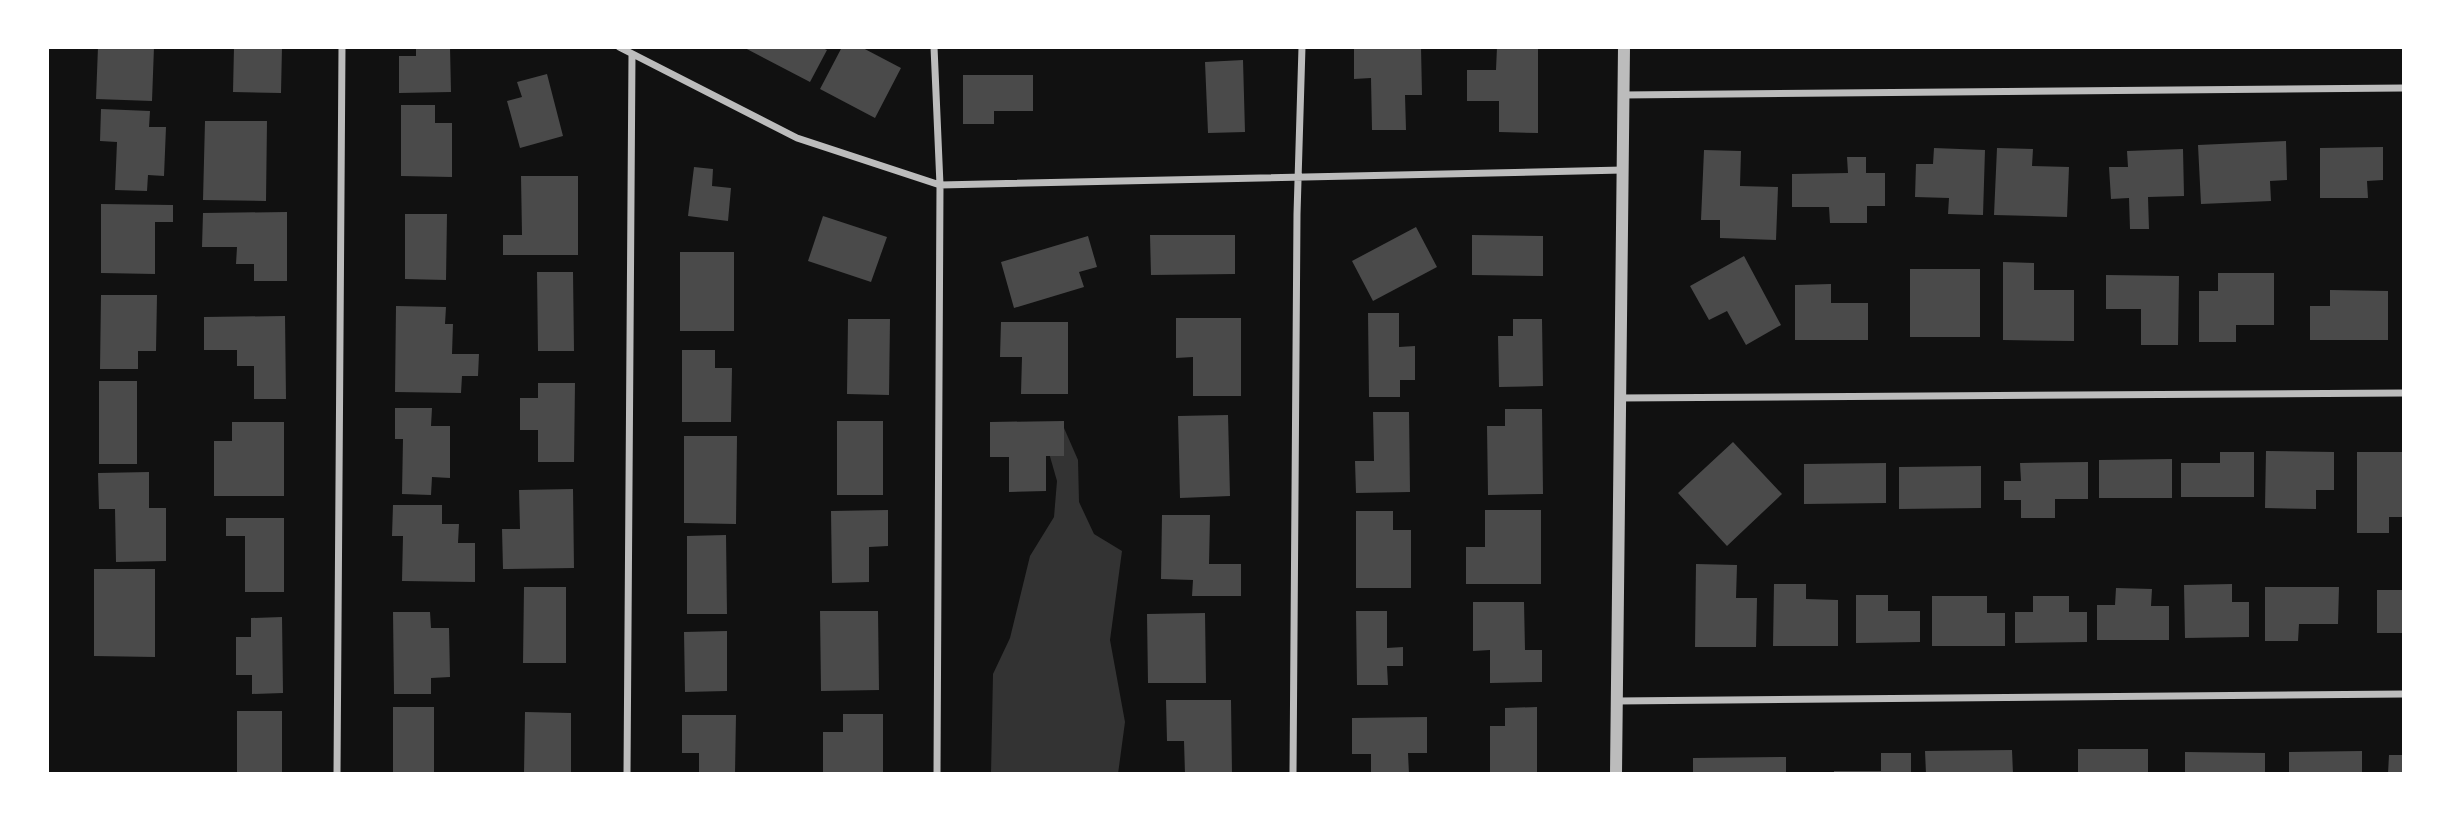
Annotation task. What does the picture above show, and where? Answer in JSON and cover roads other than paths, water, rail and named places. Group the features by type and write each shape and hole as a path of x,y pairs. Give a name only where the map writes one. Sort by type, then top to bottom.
{"street":[{"path":"337,774 342,47"},
{"path":"620,47 797,138 940,184 1623,170"},
{"path":"934,47 940,184 937,774"},
{"path":"1293,774 1302,47"},
{"path":"1616,774 1618,398 1624,47"},
{"path":"627,774 632,54"},
{"path":"1623,95 2404,88"},
{"path":"1618,398 2404,393"},
{"path":"1617,701 2404,694"}]}
